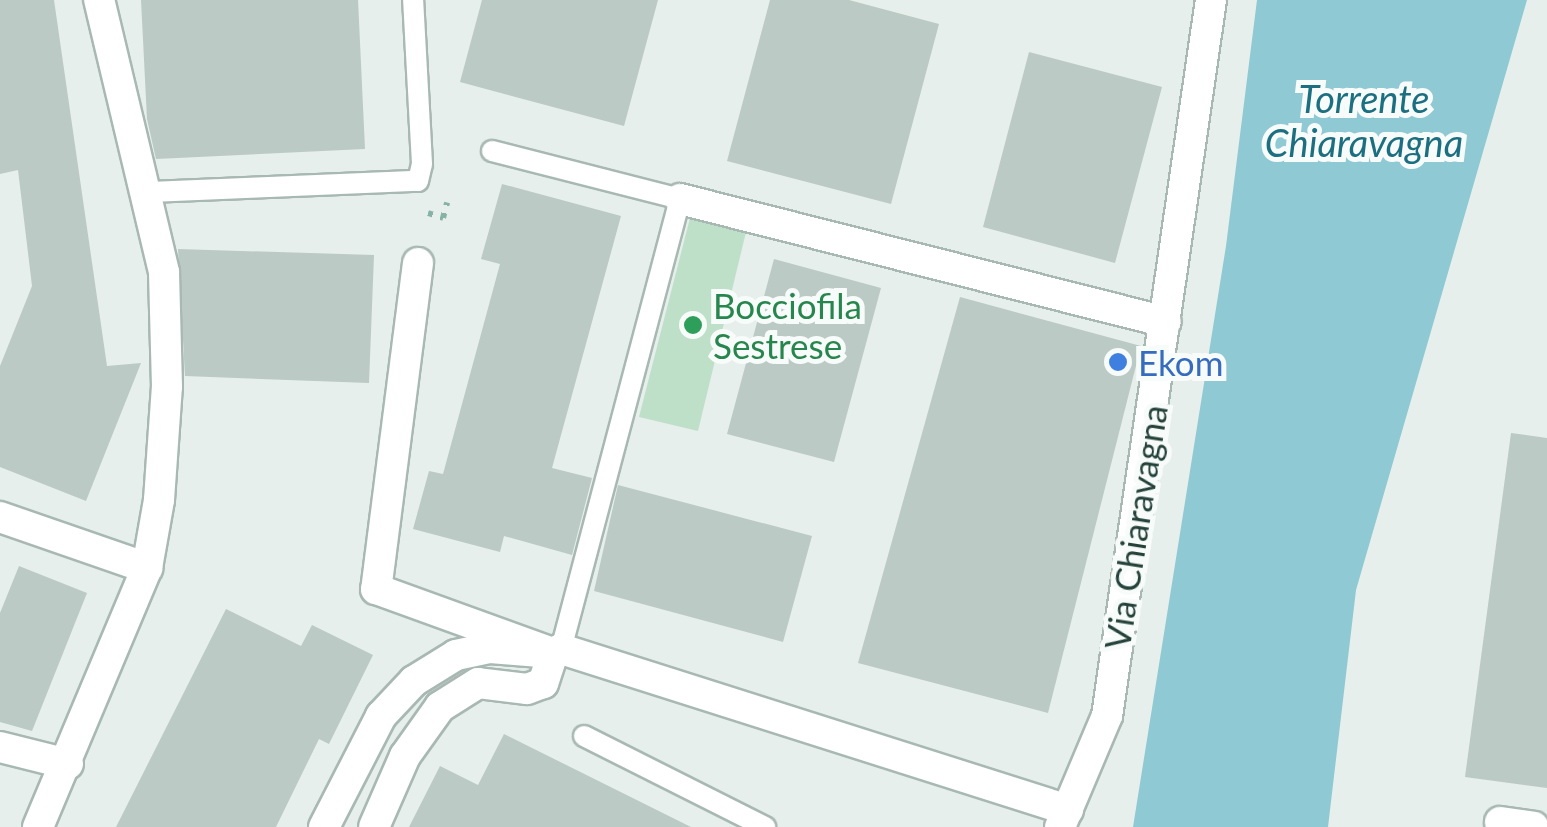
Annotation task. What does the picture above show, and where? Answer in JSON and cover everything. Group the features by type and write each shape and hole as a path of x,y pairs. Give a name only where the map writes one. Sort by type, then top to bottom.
{"street":[{"path":"38,827 68,764 147,568 159,500 168,354 150,192 100,0"},
{"name":"Via Chiaravagna","path":"418,263 376,588 1064,818 1107,716 1211,0"},
{"path":"680,199 1166,322"},
{"path":"0,516 147,568"},
{"path":"324,827 381,716 414,681 456,655 490,648 557,651 544,684 527,689 478,683 440,707 405,756 374,827"},
{"path":"0,747 68,764"},
{"path":"1500,822 1534,827"}],"lane":[{"path":"150,192 418,182 422,164 413,0"},
{"path":"492,151 680,199 557,651"},
{"path":"584,736 765,827"}],"green space":[{"name":"Bocciofila Sestrese","path":"690,218 746,232 698,431 639,417"}],"water":[{"name":"Torrente Chiaravagna","path":"1257,0 1527,0 1356,590 1328,827 1133,827 1226,246"}],"building":[{"path":"0,0 54,0 107,366 141,363 86,501 0,467 0,366 32,286 18,170 0,174"},
{"path":"141,0 358,0 365,149 156,159 147,119"},
{"path":"482,0 658,0 624,126 460,82"},
{"path":"770,0 849,0 939,24 891,204 727,161"},
{"path":"1029,52 1162,87 1115,263 983,227"},
{"path":"502,184 621,216 552,468 592,478 572,555 504,536 500,552 413,529 429,471 443,474 500,264 481,259"},
{"path":"178,249 374,255 369,383 185,376"},
{"path":"774,259 881,288 834,462 727,434"},
{"path":"960,297 1141,346 1048,713 858,663"},
{"path":"1511,433 1547,438 1547,788 1465,777"},
{"path":"618,485 812,536 783,642 594,591"},
{"path":"19,566 87,593 32,731 0,722 0,613"},
{"path":"226,609 301,646 312,625 373,655 329,744 319,739 276,827 116,827"},
{"path":"504,734 691,827 409,827 440,766 478,785"}],"place":[{"name":"Bocciofila Sestrese","path":"693,325"},
{"name":"Ekom","path":"1118,362"}]}
